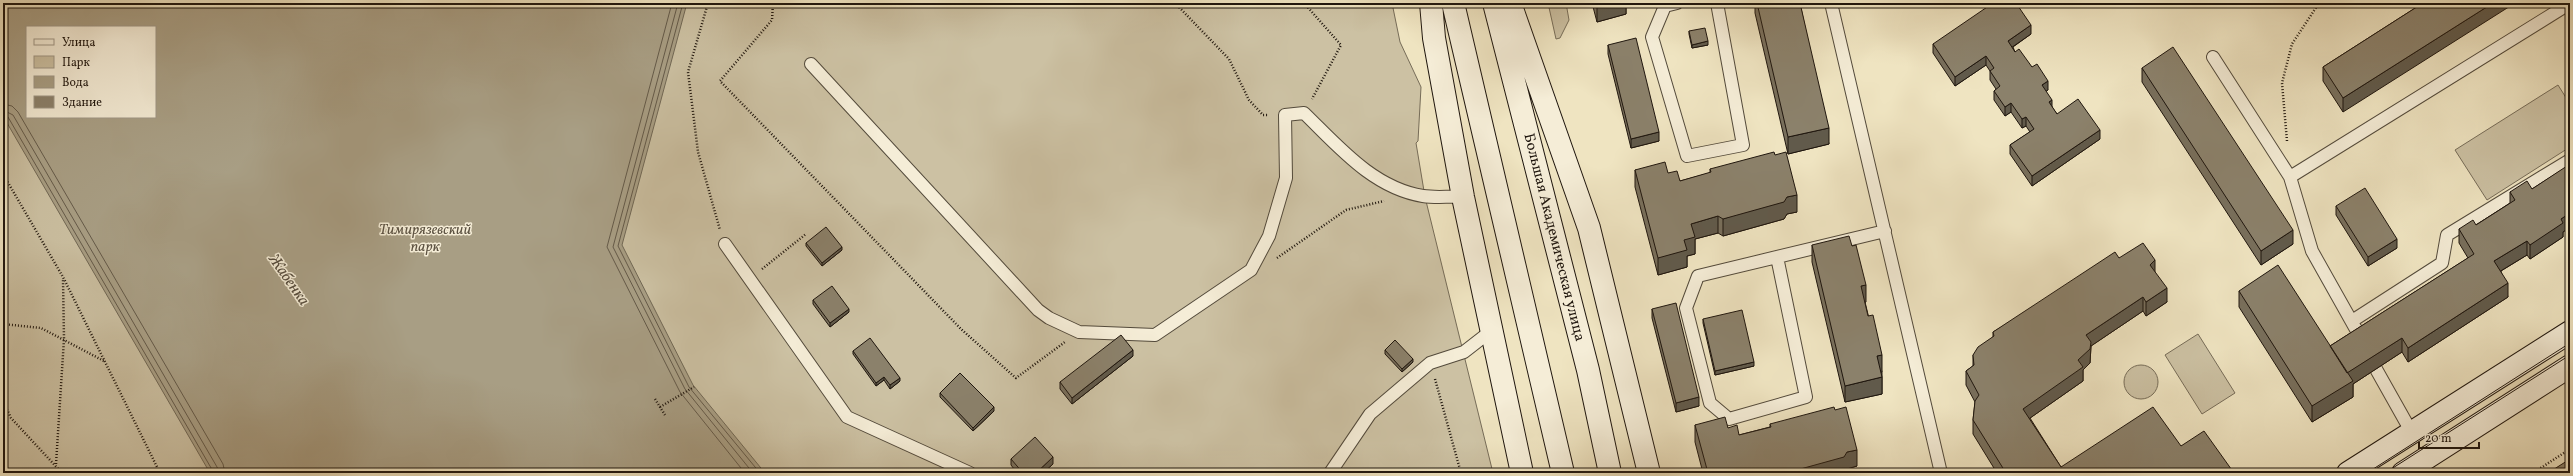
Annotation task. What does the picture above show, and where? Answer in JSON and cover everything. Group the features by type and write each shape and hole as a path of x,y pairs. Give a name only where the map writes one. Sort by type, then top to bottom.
{"main road":[{"path":"1431,3 1434,38 1463,197 1522,473"},
{"path":"1453,3 1563,473"},
{"name":"Большая Академическая улица","path":"1494,3 1586,363 1610,473"},
{"path":"1510,3 1589,228 1649,473"},
{"path":"2348,473 2570,332"},
{"path":"2403,473 2569,370"}],"lane":[{"path":"1677,3 1665,6 1652,37 1687,156 1743,145 1717,3"},
{"path":"1831,3 1941,473"},
{"path":"2290,178 2564,7 2562,3"},
{"path":"2213,57 2290,178 2312,251 2362,340"},
{"path":"811,64 1038,310 1049,318 1079,332 1155,335 1251,270 1268,236 1286,178 1285,115 1304,113 1364,172 1411,193 1425,197 1463,197"},
{"path":"2352,321 2442,263 2447,235 2570,160"},
{"path":"1777,256 1806,397 1729,420 1710,403 1686,308 1698,276 1777,256 1885,231"},
{"path":"725,244 847,417 970,473"},
{"path":"1330,473 1370,414 1430,363 1464,352 1491,331"},
{"path":"2376,369 2412,432"}],"path":[{"path":"708,3 688,72 698,152 725,244"},
{"path":"773,3 772,20 720,81 961,329 1016,378 1079,332"},
{"path":"1175,3 1229,59 1249,100 1264,115 1285,115"},
{"path":"1304,3 1341,45 1304,113"},
{"path":"2288,146 2282,83 2292,44 2319,3"},
{"path":"3,174 62,277 160,473"},
{"path":"1251,270 1283,255 1346,210 1411,193"},
{"path":"750,279 806,234"},
{"path":"56,464 64,339 62,277"},
{"path":"3,324 41,328 104,361"},
{"path":"1430,363 1461,473"},
{"path":"660,407 694,387"},
{"path":"655,399 665,415"},
{"path":"3,401 11,418 56,464 62,473"},
{"path":"2533,473 2570,449"}],"green space":[{"path":"3,3 1392,3 1400,42 1421,87 1418,141 1416,143 1425,197 1493,473 3,473"},
{"path":"1548,3 1566,3 1569,20 1560,38 1556,39"},
{"path":"2558,85 2570,104 2570,147 2487,200 2455,150"},
{"path":"2198,334 2235,393 2202,414 2165,355"},
{"path":"2138,365 2144,365 2153,370 2157,376 2157,388 2153,394 2144,399 2138,399 2129,394 2124,385 2124,379 2129,370"}],"water":[{"name":"Тимирязевский парк","path":"3,3 687,3 622,245 693,385 765,473 210,473 3,116"}],"building":[{"path":"1757,3 1800,3 1829,128 1788,137"},
{"path":"1993,3 2016,3 2031,25 2008,41 2015,52 2019,49 2032,67 2037,64 2048,81 2042,85 2052,100 2049,102 2057,114 2078,99 2100,130 2032,176 2010,145 2034,129 2026,117 2022,119 2011,103 2005,107 1994,91 2000,86 1990,71 1994,68 1986,56 1955,77 1933,44"},
{"path":"2423,3 2493,3 2343,98 2323,67"},
{"path":"1705,28 1708,41 1692,45 1689,31"},
{"path":"1636,38 1659,132 1631,139 1608,45"},
{"path":"2173,47 2293,230 2261,251 2142,68"},
{"path":"1774,152 1775,155 1786,152 1797,195 1787,197 1784,202 1723,219 1718,216 1691,224 1695,237 1684,240 1687,250 1658,258 1635,170 1665,162 1668,173 1677,171 1680,181 1711,172 1710,169"},
{"path":"2570,164 2570,213 2561,219 2563,223 2530,245 2527,241 2494,261 2508,283 2408,348 2402,338 2347,373 2330,346 2474,254 2459,229 2473,220 2476,225 2515,200 2510,192 2527,181 2532,189"},
{"path":"2365,188 2397,239 2368,257 2336,206"},
{"path":"826,227 842,247 822,263 806,243"},
{"path":"1849,236 1852,246 1856,245 1866,285 1861,286 1868,316 1873,315 1882,355 1877,356 1882,377 1845,386 1812,245"},
{"path":"2143,243 2155,260 2150,265 2167,288 2146,302 2143,297 2086,335 2091,342 2090,349 2078,360 2083,367 2023,409 2061,467 2153,407 2181,446 2204,431 2234,473 2006,473 1973,420 1975,401 1979,395 1966,371 1974,365 1973,355 1978,347 1994,336 1993,332 2115,252 2119,258"},
{"path":"2278,265 2353,381 2312,406 2239,291"},
{"path":"832,286 849,309 830,323 813,300"},
{"path":"1676,303 1699,397 1676,403 1652,309"},
{"path":"1742,310 1754,362 1715,371 1703,319"},
{"path":"1121,335 1133,350 1072,398 1060,382"},
{"path":"870,338 900,378 890,385 884,377 876,383 853,351"},
{"path":"1395,340 1413,359 1402,369 1385,350"},
{"path":"960,373 994,407 973,428 940,393"},
{"path":"1834,407 1835,410 1846,407 1857,450 1847,452 1844,457 1786,473 1781,473 1778,471 1770,473 1708,473 1695,425 1725,417 1728,428 1737,425 1739,435 1771,427 1770,424"},
{"path":"1035,437 1053,457 1036,473 1023,473 1011,459"},
{"path":"2570,459 2570,473 2548,473"}],"tram line":[{"path":"2367,473 2570,343"},
{"path":"2385,473 2570,355"}],"water label":[{"name":"Жабенка","path":"290,279"}]}
